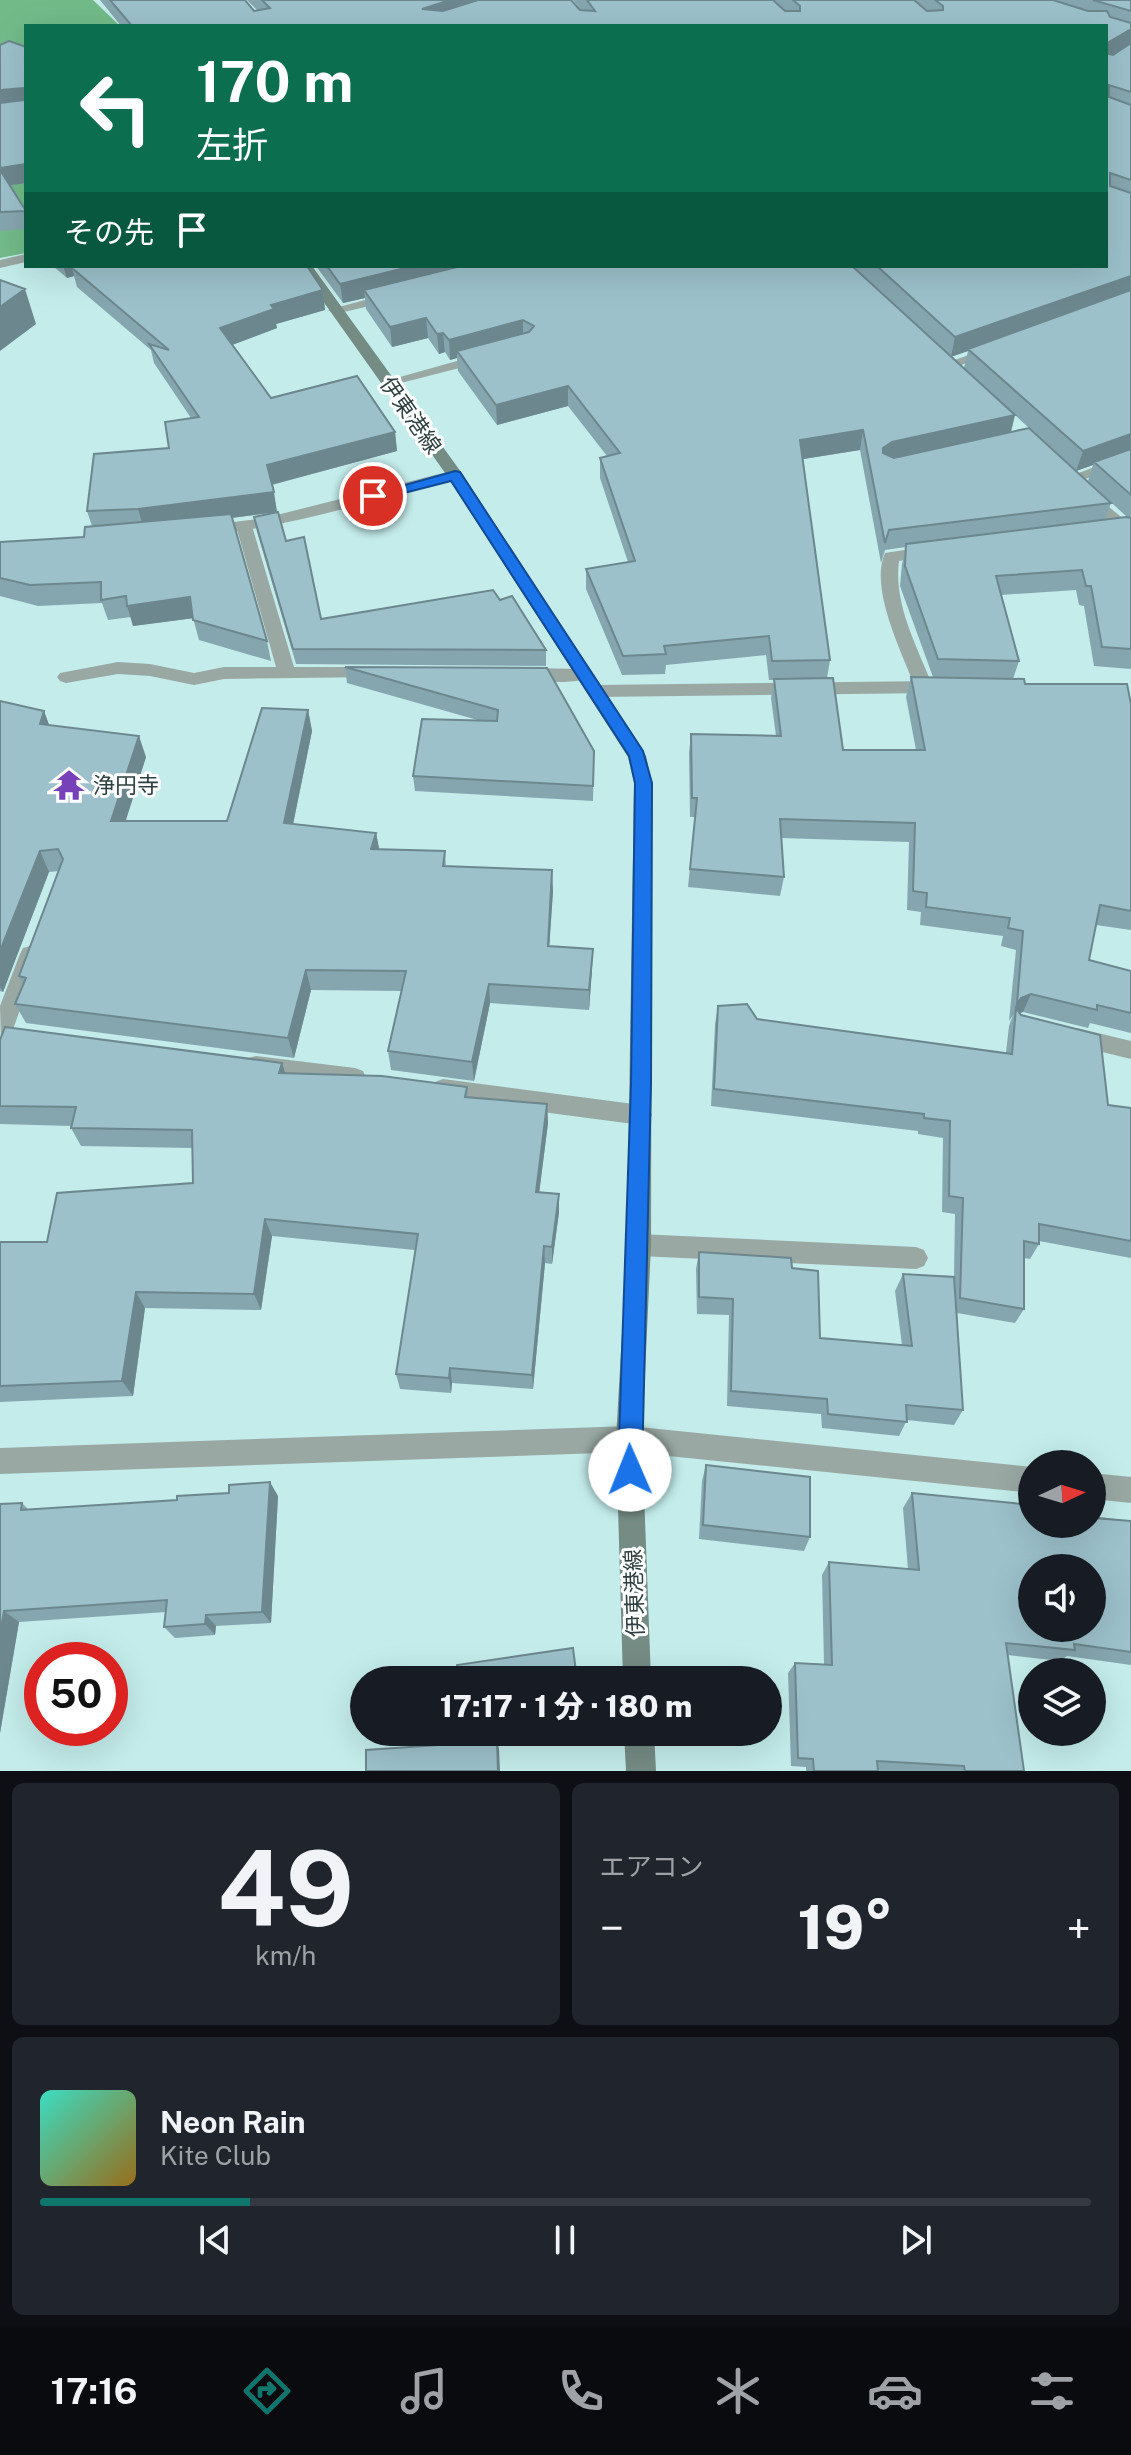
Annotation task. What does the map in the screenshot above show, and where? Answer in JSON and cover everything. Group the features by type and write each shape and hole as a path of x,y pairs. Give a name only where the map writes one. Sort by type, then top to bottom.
{"main road":[{"name":"伊東港線","path":"306,268 455,475 637,756 643,783 641,1115 639,1245 629,1439 637,1666"},
{"path":"640,1746 641,1771"}],"street":[{"path":"0,264 24,258"},
{"path":"335,310 412,292"},
{"path":"949,365 1008,344"},
{"path":"389,382 494,354"},
{"path":"1128,531 1065,474 1131,458"},
{"path":"187,532 244,526 455,475"},
{"path":"244,526 287,673"},
{"path":"1094,532 1128,531"},
{"path":"924,687 889,586 888,567 891,557 954,548"},
{"path":"66,677 118,668 194,679 224,673 381,673"},
{"path":"507,674 591,683 957,687"},
{"path":"6,1032 38,934"},
{"path":"1053,1031 1131,1050"},
{"path":"235,1062 375,1080"},
{"path":"422,1086 641,1115"},
{"path":"639,1245 916,1258"},
{"path":"0,1461 629,1439 1018,1479"},
{"path":"1106,1487 1131,1490"}],"green space":[{"path":"0,0 93,0 118,24 24,24 24,101 0,101"},
{"path":"0,129 24,139 24,253 0,258"}],"building":[{"path":"110,0 245,0 254,11 270,8 262,0 450,0 422,9 443,11 478,0 571,0 580,10 595,11 587,0 773,0 785,11 800,11 800,6 793,0 914,0 927,11 943,10 943,6 935,0 1053,0 1088,11 1107,11 1110,17 1131,23 1131,29 1109,42 1109,54 1113,55 1131,43 1131,92 1109,85 1109,97 1131,105 1131,180 1110,173 1110,186 1131,193 1131,276 955,337 879,268 1108,268 1108,24 130,24"},
{"path":"1093,0 1131,0 1131,11"},
{"path":"9,41 24,46 24,164 0,168 0,103 23,100 23,88 0,90 0,45"},
{"path":"0,170 24,211 0,212"},
{"path":"72,268 308,268 323,290 271,305 274,309 220,328 271,398 357,376 395,432 267,465 274,492 138,509 87,511 94,454 169,448 165,422 199,417 149,344 169,350"},
{"path":"328,268 405,268 340,284"},
{"path":"453,268 854,268 1015,415 892,442 883,448 883,453 894,458 1029,428 1111,503 889,530 885,543 863,430 800,440 830,660 772,661 769,636 664,646 666,654 623,656 586,569 635,561 600,458 620,453 568,386 496,405 457,351 529,332 534,326 523,320 449,340 443,333 437,334 426,318 390,327 364,290"},
{"path":"0,280 25,289 0,307"},
{"path":"1131,290 1131,434 1083,451 968,349"},
{"path":"1131,449 1131,495 1094,462"},
{"path":"278,512 286,541 304,537 321,619 493,590 500,600 512,596 546,650 293,649 254,517"},
{"path":"231,514 267,641 193,620 190,597 127,606 126,596 101,600 101,582 30,585 0,578 0,542 84,537 85,527"},
{"path":"1131,518 1131,649 1102,647 1091,586 1086,586 1082,570 996,576 1019,661 938,659 905,566 906,544"},
{"path":"345,667 547,668 594,751 593,786 413,776 422,719 497,721 498,710"},
{"path":"911,677 1024,679 1025,684 1127,684 1131,704 1131,911 1100,905 1089,960 1131,971 1131,1013 1097,1005 1097,1010 1031,994 1021,998 1017,1004 1023,931 1008,928 1010,918 926,907 927,893 913,891 915,823 780,819 784,877 690,869 697,798 692,798 691,734 781,736 774,679 833,678 843,750 925,750"},
{"path":"0,701 44,711 40,724 139,736 111,821 227,821 262,708 308,710 284,823 376,833 371,849 445,851 443,866 552,870 548,946 593,949 589,990 489,984 472,1062 388,1051 406,971 306,970 288,1038 15,1004 26,978 19,976 63,859 58,849 40,851 0,951"},
{"path":"747,1004 757,1019 1012,1054 1016,1008 1021,1015 1100,1035 1108,1105 1131,1108 1131,1241 1039,1224 1039,1244 1024,1241 1024,1309 960,1298 963,1198 949,1196 950,1121 924,1118 924,1114 714,1089 718,1006"},
{"path":"5,1027 282,1063 279,1073 382,1076 467,1087 465,1097 547,1104 536,1192 559,1194 552,1247 544,1246 532,1375 450,1368 449,1378 396,1374 418,1234 265,1219 254,1294 136,1292 122,1381 0,1386 0,1242 47,1242 57,1193 193,1183 192,1130 71,1128 76,1107 0,1106 0,1040"},
{"path":"699,1252 791,1258 792,1268 818,1271 820,1338 912,1346 903,1274 954,1277 963,1410 906,1405 907,1422 828,1414 827,1399 731,1391 733,1299 699,1297"},
{"path":"706,1465 810,1477 810,1537 703,1525"},
{"path":"270,1482 262,1612 206,1615 205,1624 164,1627 167,1600 4,1611 0,1634 0,1504 22,1503 21,1510 177,1500 177,1496 229,1493 229,1485"},
{"path":"912,1493 1018,1504 1018,1538 1106,1538 1106,1519 1131,1521 1131,1652 1074,1644 1075,1650 1006,1643 1018,1746 1020,1746 1024,1771 965,1771 964,1766 877,1761 878,1771 814,1771 813,1759 798,1758 795,1663 832,1665 829,1562 919,1570"},
{"path":"573,1648 575,1666 457,1666"},
{"path":"497,1746 498,1771 366,1771 366,1750"}],"place":[{"name":"浄円寺","path":"69,785"}],"route":[{"path":"373,496 455,475 637,756 643,783 641,1084 639,1245 630,1470"}]}
